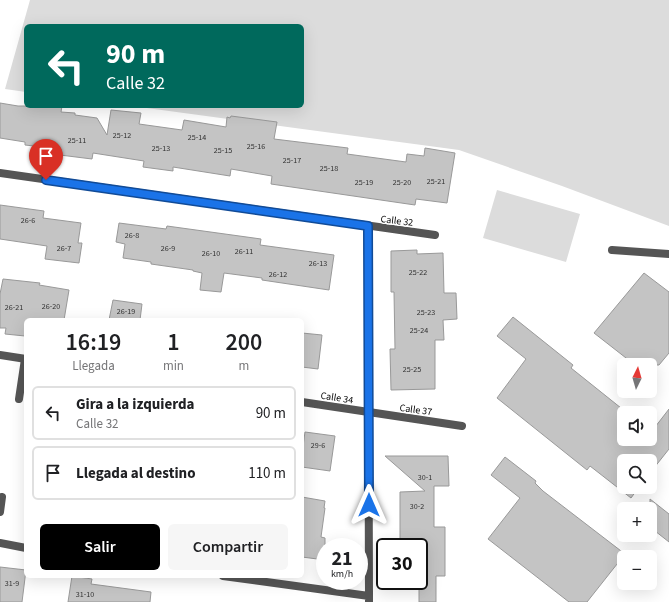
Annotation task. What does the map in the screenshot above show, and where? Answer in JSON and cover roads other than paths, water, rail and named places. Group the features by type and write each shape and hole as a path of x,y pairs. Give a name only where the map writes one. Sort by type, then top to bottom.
{"street":[{"name":"Calle 32","path":"0,173 435,235"},
{"path":"236,578 369,599 368,226"},
{"path":"612,250 669,254"},
{"path":"0,355 24,359"},
{"path":"19,399 24,370"},
{"name":"Calle 34","path":"304,402 368,413"},
{"name":"Calle 37","path":"368,413 462,426"},
{"path":"0,512 2,496"},
{"path":"0,543 24,548"}]}
